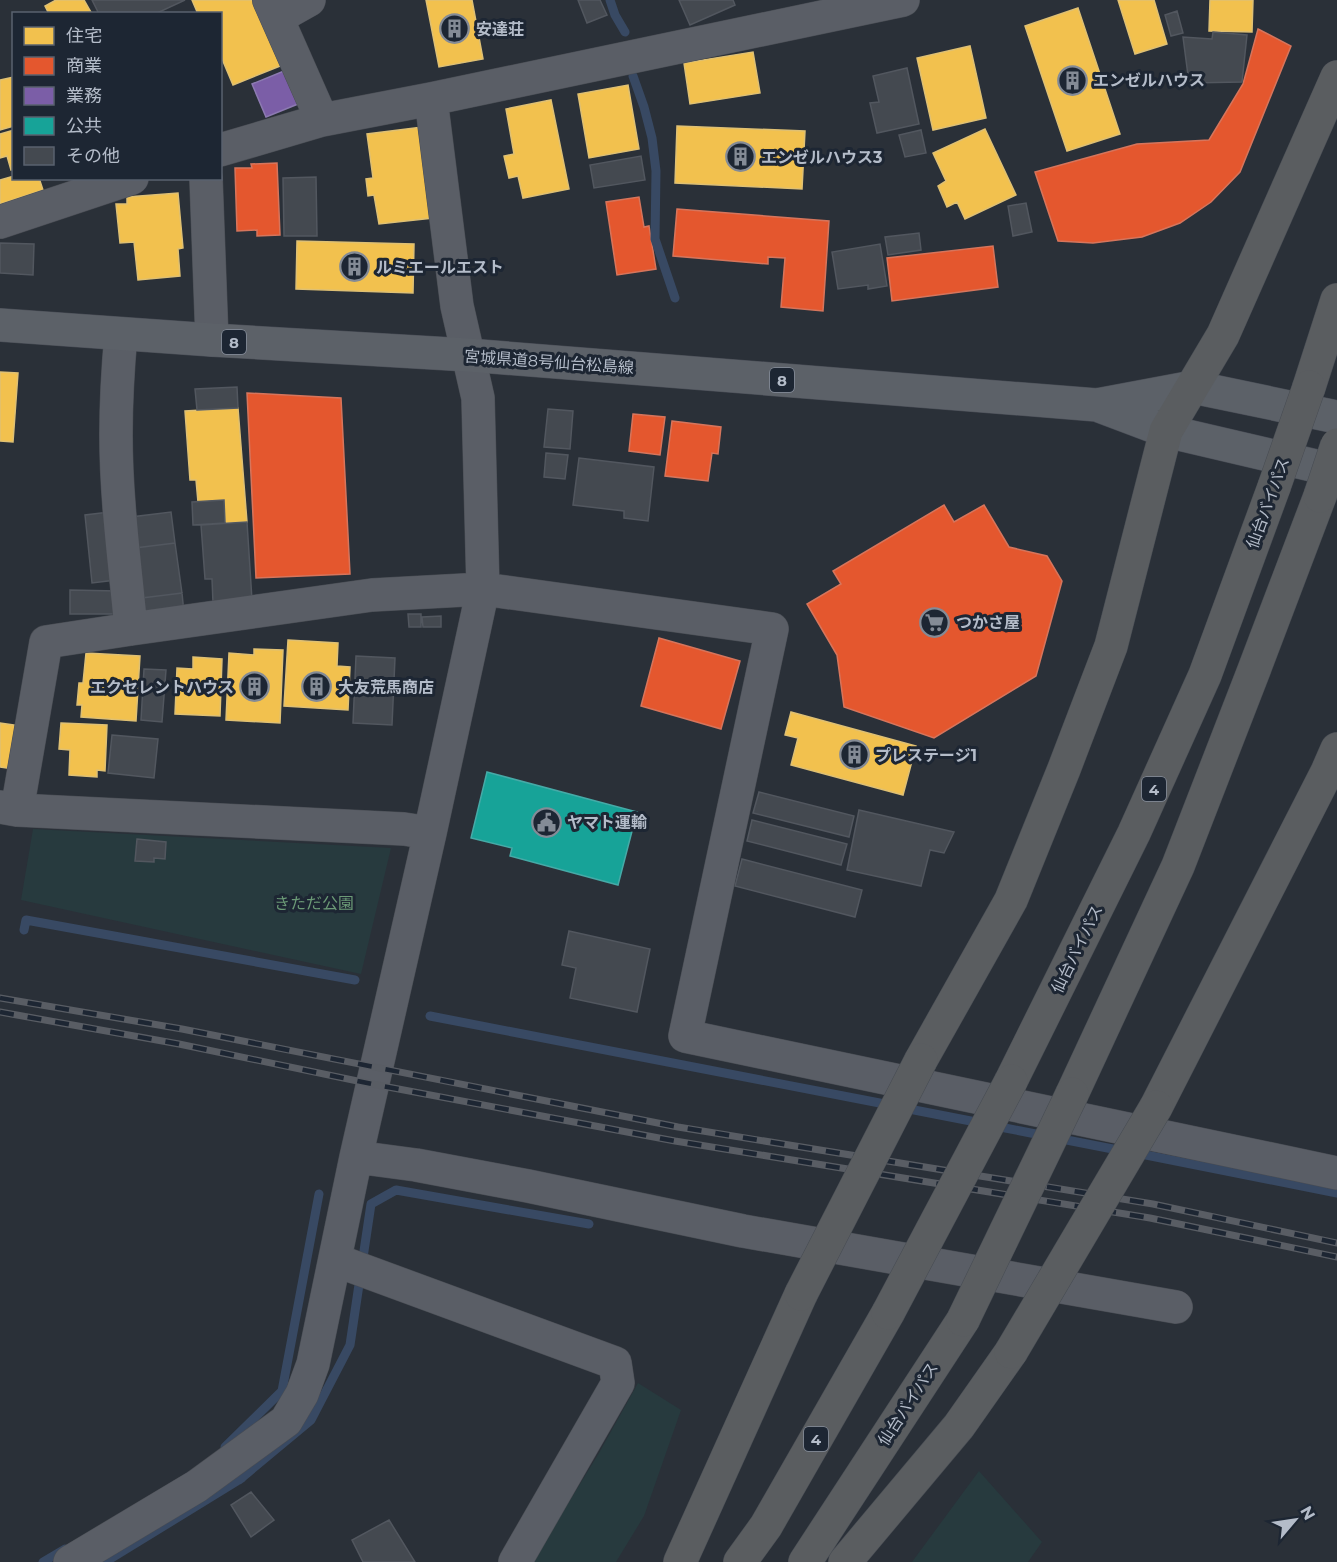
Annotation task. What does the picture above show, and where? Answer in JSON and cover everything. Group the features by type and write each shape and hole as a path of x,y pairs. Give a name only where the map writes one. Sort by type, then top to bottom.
{"highway":[{"path":"680,1562 801,1294 921,1059 1011,900 1111,646 1166,431 1223,335 1337,77"},
{"name":"仙台バイパス","path":"740,1562 766,1526 888,1313 1011,1081 1134,833 1205,675 1274,487 1337,300"},
{"name":"仙台バイパス","path":"805,1562 963,1320 1072,1094 1178,866 1328,483 1337,445"},
{"path":"845,1562 960,1426 1011,1352 1156,1107 1337,749"}],"main road":[{"name":"宮城県道8号仙台松島線","path":"0,325 468,355 1096,405 1193,387 1337,417"},
{"name":"宮城県道8号仙台松島線","path":"1096,405 1166,431 1328,483"}],"street":[{"path":"309,0 273,9 322,120"},
{"path":"222,149 322,120 903,0"},
{"path":"69,1562 197,1486 286,1421 302,1394 354,1266 356,1157 483,589 478,398 457,306 431,99"},
{"path":"0,222 126,180"},
{"path":"206,180 212,340"},
{"path":"121,333 117,373 116,436 119,505 131,629"},
{"path":"430,833 404,829 8,808 46,642 372,595 483,589 772,629 686,1036 1337,1173"},
{"path":"356,1157 416,1165 528,1186 743,1231 1176,1307"},
{"path":"354,1266 615,1364 618,1383 515,1562"}],"green space":[{"name":"きただ公園","path":"33,829 391,848 361,974 21,900"},
{"path":"638,1383 681,1410 644,1516 616,1562 532,1562 599,1453"},
{"path":"979,1471 1042,1542 1028,1562 912,1562"}],"building: 住宅":[{"path":"56,0 84,0 91,12 48,12 45,6"},
{"path":"192,0 254,0 285,64 233,85 222,59 222,12 197,12"},
{"name":"安達荘","path":"426,0 472,0 483,59 439,67"},
{"path":"1118,0 1154,0 1167,44 1135,54"},
{"path":"1210,0 1253,0 1252,32 1209,31"},
{"name":"エンゼルハウス","path":"1078,8 1120,134 1067,151 1025,26"},
{"path":"970,46 986,118 933,130 917,58"},
{"path":"753,52 760,93 690,104 684,63"},
{"path":"12,77 12,127 0,130 0,80"},
{"path":"628,85 639,149 589,158 578,94"},
{"path":"551,100 569,189 523,198 518,176 509,178 504,156 514,154 506,109"},
{"name":"エンゼルハウス3","path":"677,126 805,131 802,189 675,183"},
{"path":"422,127 433,218 379,224 374,195 368,196 366,179 373,178 367,134"},
{"path":"985,129 1016,195 965,219 957,202 947,207 938,186 946,181 933,153"},
{"path":"12,131 11,170 7,156 0,158 0,134"},
{"path":"12,177 12,180 40,180 43,190 0,204 0,180"},
{"path":"178,193 183,248 178,249 180,276 138,280 134,242 120,243 116,204 127,204 127,197"},
{"name":"ルミエールエスト","path":"297,241 414,244 413,293 296,289"},
{"path":"0,372 18,373 13,442 0,441"},
{"path":"238,408 247,522 225,523 224,500 198,502 196,480 190,480 185,411"},
{"name":"大友荒馬商店","path":"288,640 338,643 337,666 350,667 348,710 284,706"},
{"name":"エクセレントハウス","path":"254,649 283,650 280,723 226,720 229,653 254,655"},
{"path":"86,653 140,656 136,721 81,717 82,705 77,705 79,683 83,683"},
{"path":"193,657 222,659 220,716 175,714 177,668 193,669"},
{"name":"プレステージ1","path":"791,712 916,746 903,795 791,765 798,738 785,735"},
{"path":"0,723 20,726 13,769 0,767"},
{"path":"61,723 107,725 105,771 97,770 97,777 69,775 70,750 59,749"}],"building: 商業":[{"path":"1258,29 1291,46 1240,172 1211,202 1180,223 1142,237 1093,243 1058,241 1035,172 1137,144 1209,140 1243,84"},
{"path":"277,163 280,235 257,236 257,230 237,231 235,168 252,168 251,164"},
{"path":"639,197 644,227 649,226 656,269 617,275 606,202"},
{"path":"677,209 829,221 823,311 781,307 785,258 768,257 768,264 673,256"},
{"path":"993,246 998,287 892,301 887,258"},
{"path":"247,393 341,398 350,574 256,578"},
{"path":"633,414 665,417 660,455 629,451"},
{"path":"672,421 721,427 718,454 712,453 708,481 665,476"},
{"path":"944,505 954,522 984,505 1009,547 1047,556 1062,581 1036,676 934,738 844,707 837,655 807,604 841,584 833,571"},
{"path":"659,638 740,661 721,729 641,706"}],"building: 業務":[{"path":"284,71 298,104 266,117 252,84"}],"building: 公共":[{"path":"487,772 637,812 618,885 510,856 512,848 471,838"}],"building: その他":[{"path":"92,0 185,0 159,12 98,12"},
{"path":"578,0 600,0 607,15 587,23"},
{"path":"679,0 733,0 735,5 690,25"},
{"path":"1177,11 1183,33 1171,36 1165,15"},
{"path":"1213,32 1247,35 1242,82 1189,83 1183,37 1212,39"},
{"path":"907,68 919,124 877,133 870,103 879,102 873,76"},
{"path":"921,130 926,153 905,157 899,135"},
{"path":"641,156 645,180 594,188 590,165"},
{"path":"316,177 317,236 284,236 283,178"},
{"path":"1026,203 1032,232 1013,236 1008,206"},
{"path":"919,233 921,250 888,255 885,237"},
{"path":"0,243 34,244 33,275 0,273"},
{"path":"880,244 887,286 868,289 868,285 838,289 832,252"},
{"path":"237,387 238,408 197,410 195,389"},
{"path":"548,409 573,411 570,449 544,447"},
{"path":"546,453 568,455 565,479 544,477"},
{"path":"579,458 654,467 648,521 624,518 624,511 573,505"},
{"path":"224,500 225,523 193,525 192,502"},
{"path":"109,512 116,580 92,583 85,515"},
{"path":"171,512 175,543 135,548 131,517"},
{"path":"247,522 252,600 213,603 212,579 205,579 201,525"},
{"path":"175,543 182,593 142,598 135,548"},
{"path":"70,590 117,591 117,614 70,614"},
{"path":"182,593 184,613 145,618 142,598"},
{"path":"408,614 421,614 421,627 409,627"},
{"path":"441,616 441,627 423,627 422,617"},
{"path":"356,656 395,658 392,725 353,723"},
{"path":"144,669 166,670 162,722 141,720"},
{"path":"112,735 158,739 154,778 108,773"},
{"path":"759,792 854,816 849,837 753,813"},
{"path":"859,810 954,832 944,853 930,850 921,886 847,870"},
{"path":"752,820 847,844 841,865 747,841"},
{"path":"137,839 166,842 165,859 154,858 154,862 135,861"},
{"path":"742,859 862,890 855,917 735,886"},
{"path":"569,931 650,949 637,1012 570,998 576,968 562,965"},
{"path":"251,1492 274,1520 251,1537 231,1505"},
{"path":"389,1520 415,1562 363,1562 352,1540"}],"waterway":[{"path":"610,0 615,15 625,32"},
{"path":"633,76 652,138 656,171 655,239 675,298"},
{"path":"24,930 26,920 355,980"},
{"path":"430,1016 890,1105"},
{"path":"904,1108 981,1123"},
{"path":"995,1126 1123,1151"},
{"path":"1136,1153 1337,1193"},
{"path":"239,1480 311,1420 350,1345 371,1204 396,1190 589,1224"},
{"path":"225,1447 282,1391 319,1194"},
{"path":"105,1562 242,1478"},
{"path":"43,1562 65,1549"}],"railway":[{"path":"0,998 182,1029 678,1127 1153,1204 1337,1243"},
{"path":"0,1012 179,1044 372,1084 675,1141 1150,1218 1337,1257"}],"place":[{"name":"安達荘","path":"455,29"},
{"name":"エンゼルハウス","path":"1072,80"},
{"name":"エンゼルハウス3","path":"740,157"},
{"name":"ルミエールエスト","path":"355,267"},
{"name":"つかさ屋","path":"935,622"},
{"name":"エクセレントハウス","path":"255,687"},
{"name":"大友荒馬商店","path":"317,687"},
{"name":"プレステージ1","path":"854,755"},
{"name":"ヤマト運輸","path":"546,822"}]}
